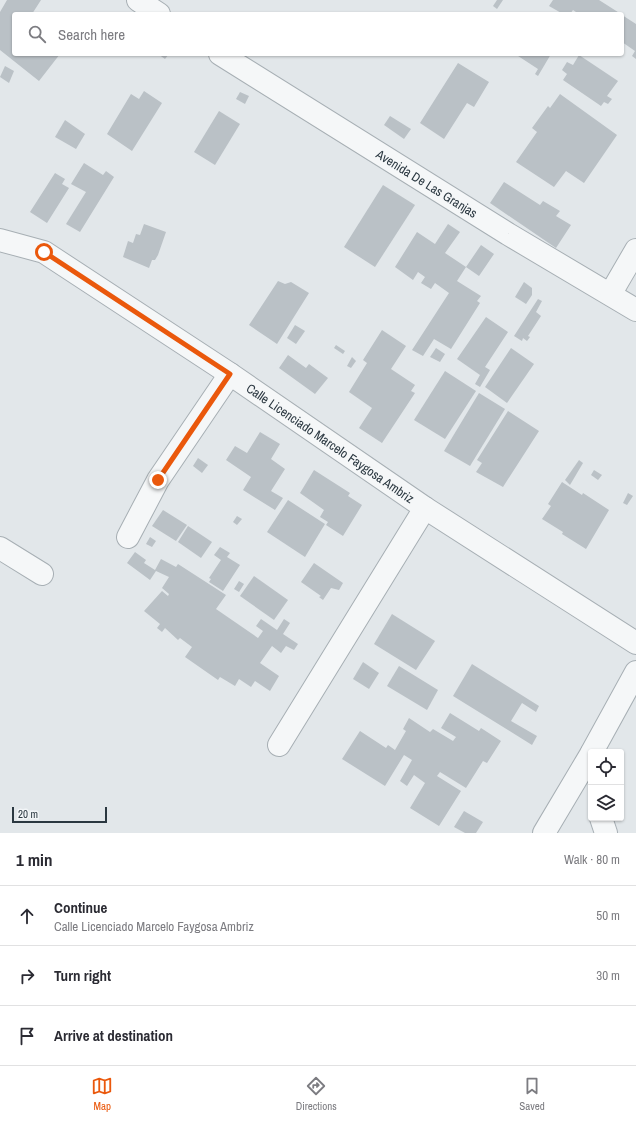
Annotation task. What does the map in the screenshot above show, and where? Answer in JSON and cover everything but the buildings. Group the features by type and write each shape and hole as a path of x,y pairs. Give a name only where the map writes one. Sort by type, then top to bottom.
{"street":[{"path":"138,0 156,12"},
{"name":"Avenida De Las Granjas","path":"223,56 508,234 611,293 636,310"},
{"name":"Calle Licenciado Marcelo Faygosa Ambriz","path":"0,240 44,252 230,374 425,508 636,643"},
{"path":"611,293 636,250"},
{"path":"128,537 158,480 230,374"},
{"path":"279,744 425,508"},
{"path":"0,548 42,574"},
{"path":"593,749 636,672"},
{"path":"544,833 588,759"},
{"path":"602,821 606,833"}],"route":[{"path":"44,252 230,374 158,480"}]}
